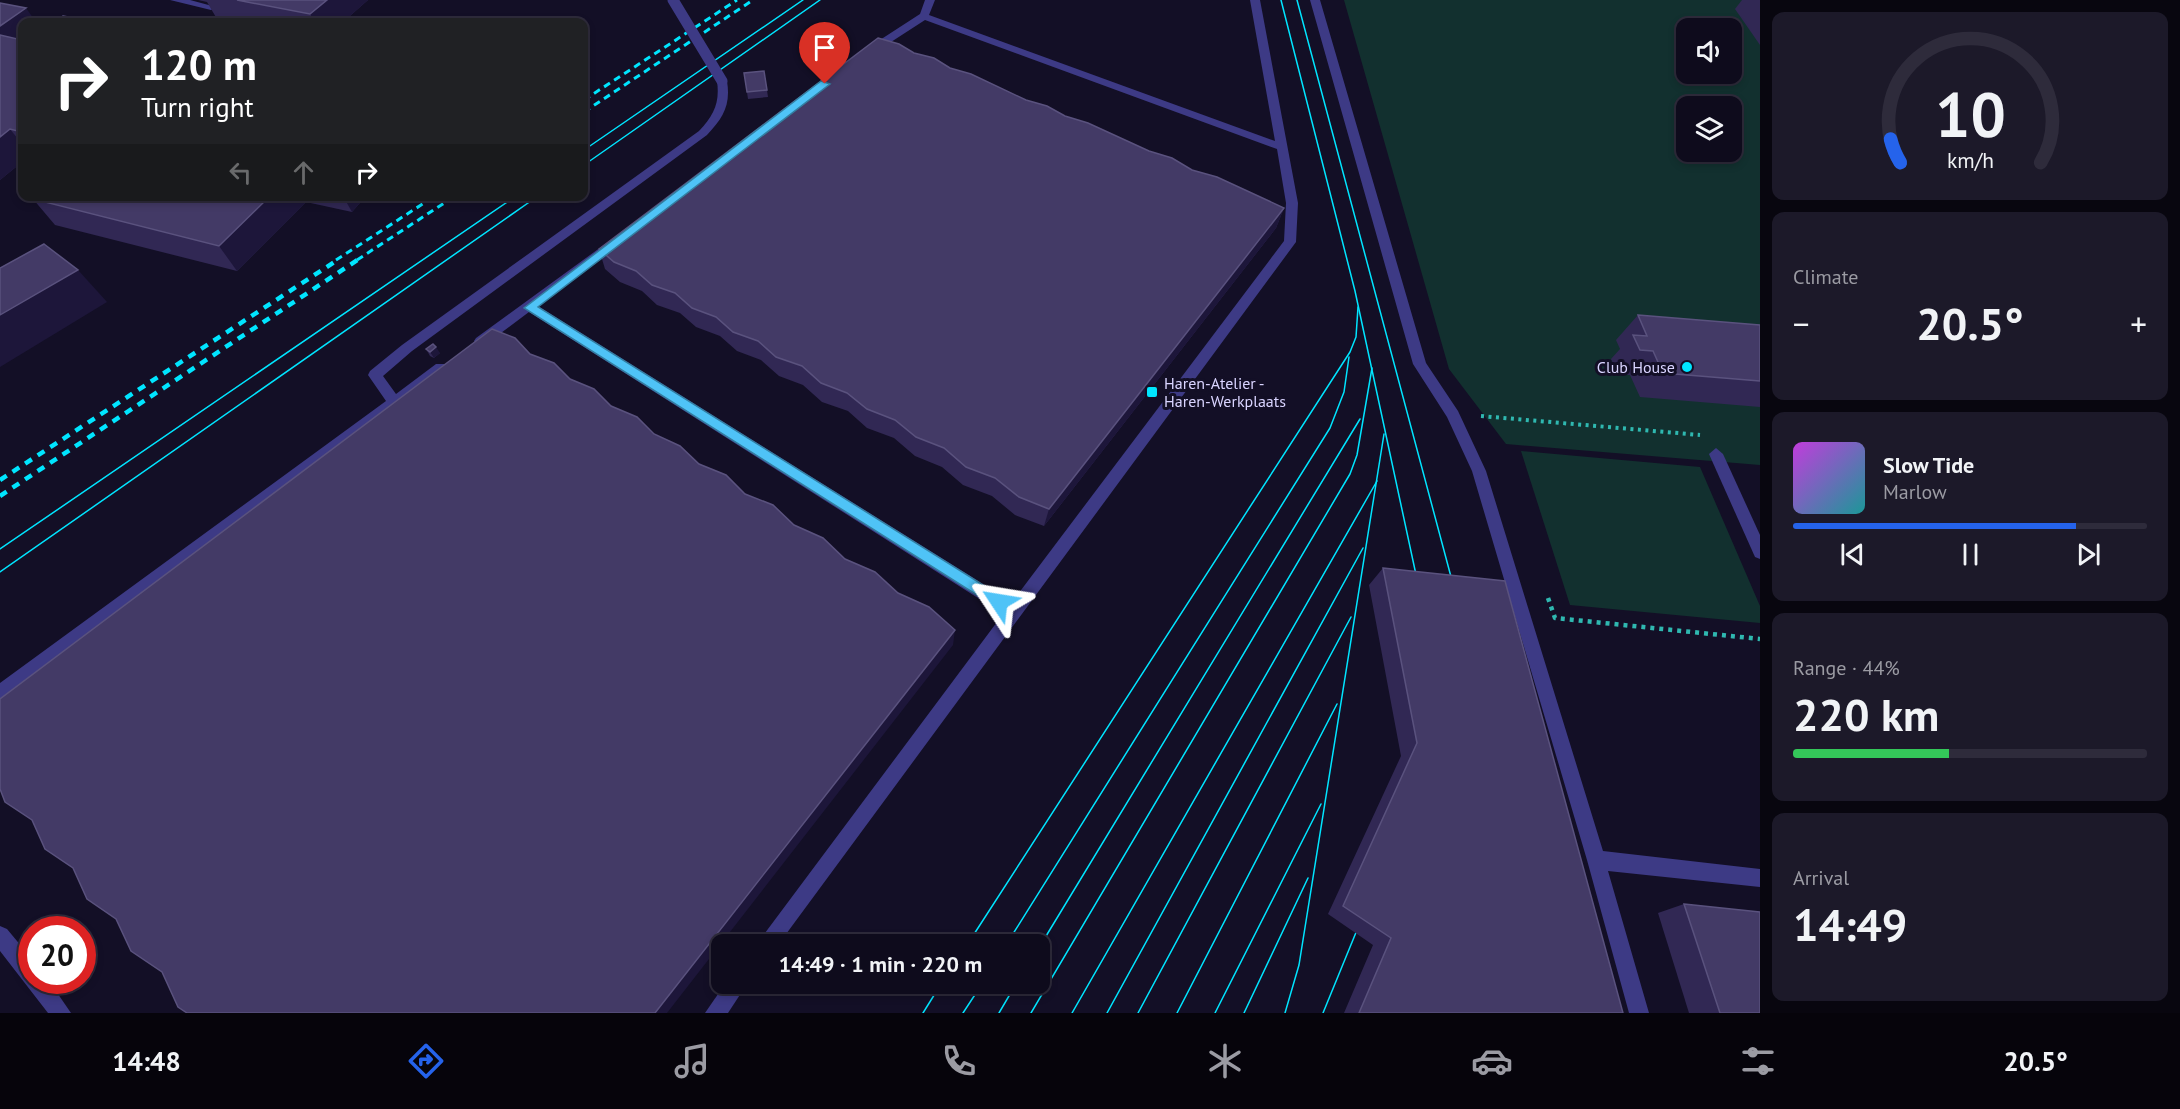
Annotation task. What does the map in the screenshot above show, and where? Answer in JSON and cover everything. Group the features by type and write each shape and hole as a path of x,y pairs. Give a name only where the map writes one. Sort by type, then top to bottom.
{"lane":[{"path":"175,0 211,7"},
{"path":"393,401 375,375 407,348 703,133 720,115 724,95 722,81 673,0"},
{"path":"861,57 924,16 930,0"},
{"path":"774,934 1290,242 1292,203 1256,0"},
{"path":"1315,0 1420,364 1453,415 1479,471 1640,1013"},
{"path":"924,16 1281,147"},
{"path":"471,348 530,308 625,235"},
{"path":"530,308 1015,613"},
{"path":"0,693 393,401 452,361"},
{"path":"1716,454 1760,552"},
{"path":"1596,860 1760,878"},
{"path":"0,936 18,958"},
{"path":"46,994 61,1013"},
{"path":"715,1013 729,994"}],"path":[{"path":"1477,416 1483,424"},
{"path":"1490,417 1706,436 1716,454"},
{"path":"1548,596 1555,618 1760,639"}],"green space":[{"path":"1344,0 1760,0 1760,465 1506,444 1449,369"},
{"path":"1521,451 1700,467 1760,606 1760,623 1570,605"}],"building":[{"path":"237,0 327,0 310,14"},
{"path":"0,3 26,8 0,26"},
{"path":"0,35 18,39 18,131 10,129 0,137"},
{"path":"878,38 899,44 914,53 934,58 950,68 971,74 1026,100 1047,106 1065,116 1088,123 1149,151 1172,158 1192,170 1217,177 1284,208 1049,509 1019,497 995,478 966,467 944,448 916,437 895,420 867,409 847,393 821,383 802,366 776,357 758,341 733,332 716,317 692,308 675,293 652,285 636,271 614,262 599,249"},
{"path":"764,71 767,90 747,92 744,73"},
{"path":"41,201 265,201 219,246"},
{"path":"44,244 78,270 0,315 0,268"},
{"path":"1638,315 1760,325 1760,381 1663,373 1653,351 1640,350 1633,335 1647,336"},
{"path":"492,329 515,338 530,354 554,363 570,379 594,389 611,406 637,417 654,434 680,446 699,464 726,475 745,494 773,505 794,525 823,538 845,559 875,572 898,593 929,607 955,630 717,934 711,934 711,942 655,1013 187,1013 178,1007 162,972 131,951 116,919 87,899 73,868 45,849 32,820 5,802 0,789 0,699"},
{"path":"433,344 436,347 430,352 426,349"},
{"path":"1383,568 1505,581 1623,1013 1359,1013 1391,938 1343,906 1417,743"},
{"path":"1684,904 1760,912 1760,1013 1720,1013"}],"tram line":[{"path":"588,147 803,0"},
{"path":"588,162 820,0"},
{"path":"1281,0 1355,291 1372,369"},
{"path":"1297,0 1454,588"},
{"path":"0,549 509,201"},
{"path":"0,572 531,201"},
{"path":"974,934 1350,352 1356,337 1358,307"},
{"path":"1013,934 1330,428 1344,392 1349,357"},
{"path":"1031,1013 1350,474 1357,455 1372,369"},
{"path":"1372,369 1418,584"},
{"path":"1047,934 1360,419"},
{"path":"1376,482 1384,434"},
{"path":"1072,1013 1376,482"},
{"path":"1285,1013 1299,965 1376,482"},
{"path":"1107,1013 1363,548"},
{"path":"1138,1013 1351,617"},
{"path":"1177,1013 1337,704"},
{"path":"1215,1013 1321,804"},
{"path":"1244,1013 1308,878"},
{"path":"1323,1013 1357,930"},
{"path":"923,1013 935,994"},
{"path":"963,1013 975,994"},
{"path":"999,1013 1010,994"}],"railway":[{"path":"588,97 737,0"},
{"path":"588,109 753,0"},
{"path":"336,260 427,201"},
{"path":"357,260 447,201"},
{"path":"0,480 339,259"},
{"path":"0,496 359,259"}],"place":[{"name":"Club House","path":"1687,367"},
{"name":"Haren-Atelier - Haren-Werkplaats","path":"1152,392"}],"route":[{"path":"825,84 530,308 999,602"}]}
